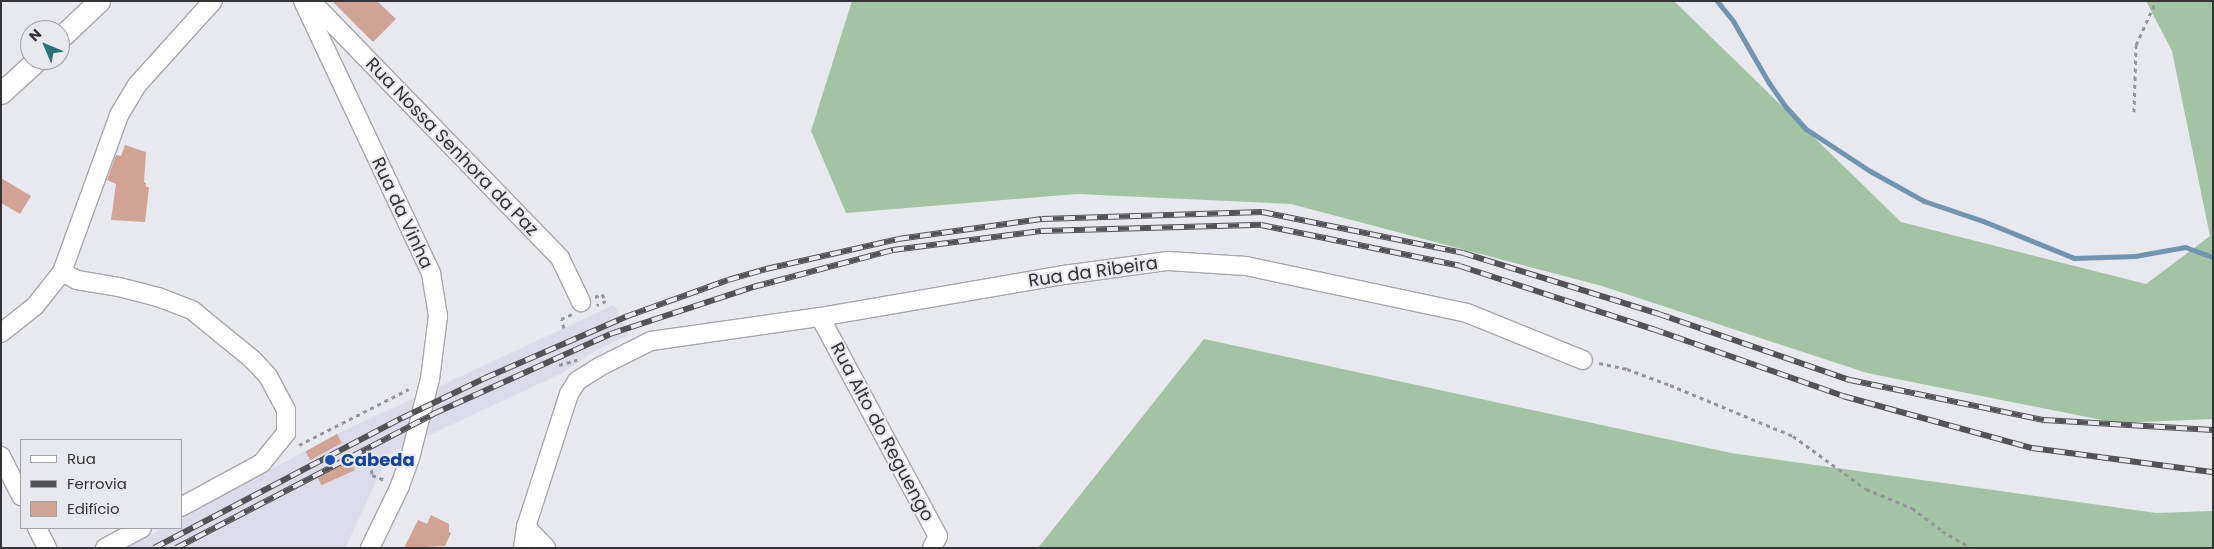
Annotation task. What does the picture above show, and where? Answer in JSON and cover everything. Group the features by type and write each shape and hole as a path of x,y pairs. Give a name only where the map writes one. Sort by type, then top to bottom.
{"main road":[{"path":"70,29 99,1"},
{"path":"1,93 26,70"}],"street":[{"path":"1,333 35,306 62,272 119,115 137,85 213,1"},
{"name":"Rua da Vinha","path":"302,1 431,274 438,316 430,379 410,458 400,486 370,548"},
{"name":"Rua Nossa Senhora da Paz","path":"311,1 560,258 581,302"},
{"name":"Rua da Ribeira","path":"526,527 569,394 578,381 599,367 651,341 820,317 1064,274 1178,262 1246,266 1467,314 1583,360"},
{"path":"62,272 77,280 150,295 192,310 253,360 268,376 286,410 286,433 262,463 182,506"},
{"name":"Rua Alto do Reguengo","path":"820,317 938,536 932,548"},
{"path":"1,456 20,494"},
{"path":"523,548 526,527"},
{"path":"526,527 546,548"},
{"path":"38,529 47,548"},
{"path":"105,548 140,529"}],"path":[{"path":"2134,112 2136,45 2156,1"},
{"path":"1583,360 1627,369 1793,436 1866,489 1912,508 1942,531 1972,548"},
{"path":"298,445 430,379"},
{"path":"371,462 372,475 400,486"}],"shaded area":[{"path":"614,305 629,335 598,349 562,373 389,454 345,548 127,548 161,529 182,529 182,517 337,434"}],"green space":[{"path":"852,1 1674,1 1901,222 2146,284 2210,236 2172,51 2146,1 2213,1 2213,419 2117,423 1867,373 1602,286 1291,204 1077,194 846,213 811,131"},
{"path":"1204,339 1731,453 2156,513 2213,511 2213,548 1038,548"}],"building":[{"path":"332,1 377,1 396,19 373,42"},
{"path":"125,145 146,152 144,182 146,187 149,187 145,222 111,220 116,184 107,180 116,155 121,156"},
{"path":"1,178 31,196 20,214 1,203"},
{"path":"337,434 342,443 310,460 306,451"},
{"path":"351,461 355,470 321,485 317,476"},
{"path":"431,515 449,524 449,532 451,533 445,546 404,548 418,520 427,524"}],"waterway":[{"path":"1717,1 1733,21 1769,83 1786,107 1806,129 1870,171 1924,201 1983,221 2074,258 2135,256 2185,247 2213,257"}],"railway":[{"path":"154,548 402,418 485,378 625,317 728,280 766,269 898,239 1042,219 1262,212 1463,253 1659,314 1850,380 2044,420 2213,430"},
{"path":"176,548 433,414 610,334 753,287 893,250 1041,231 1261,225 1460,266 1653,329 1843,396 2032,448 2213,472"}],"place":[{"name":"Cabeda","path":"330,460"}]}
